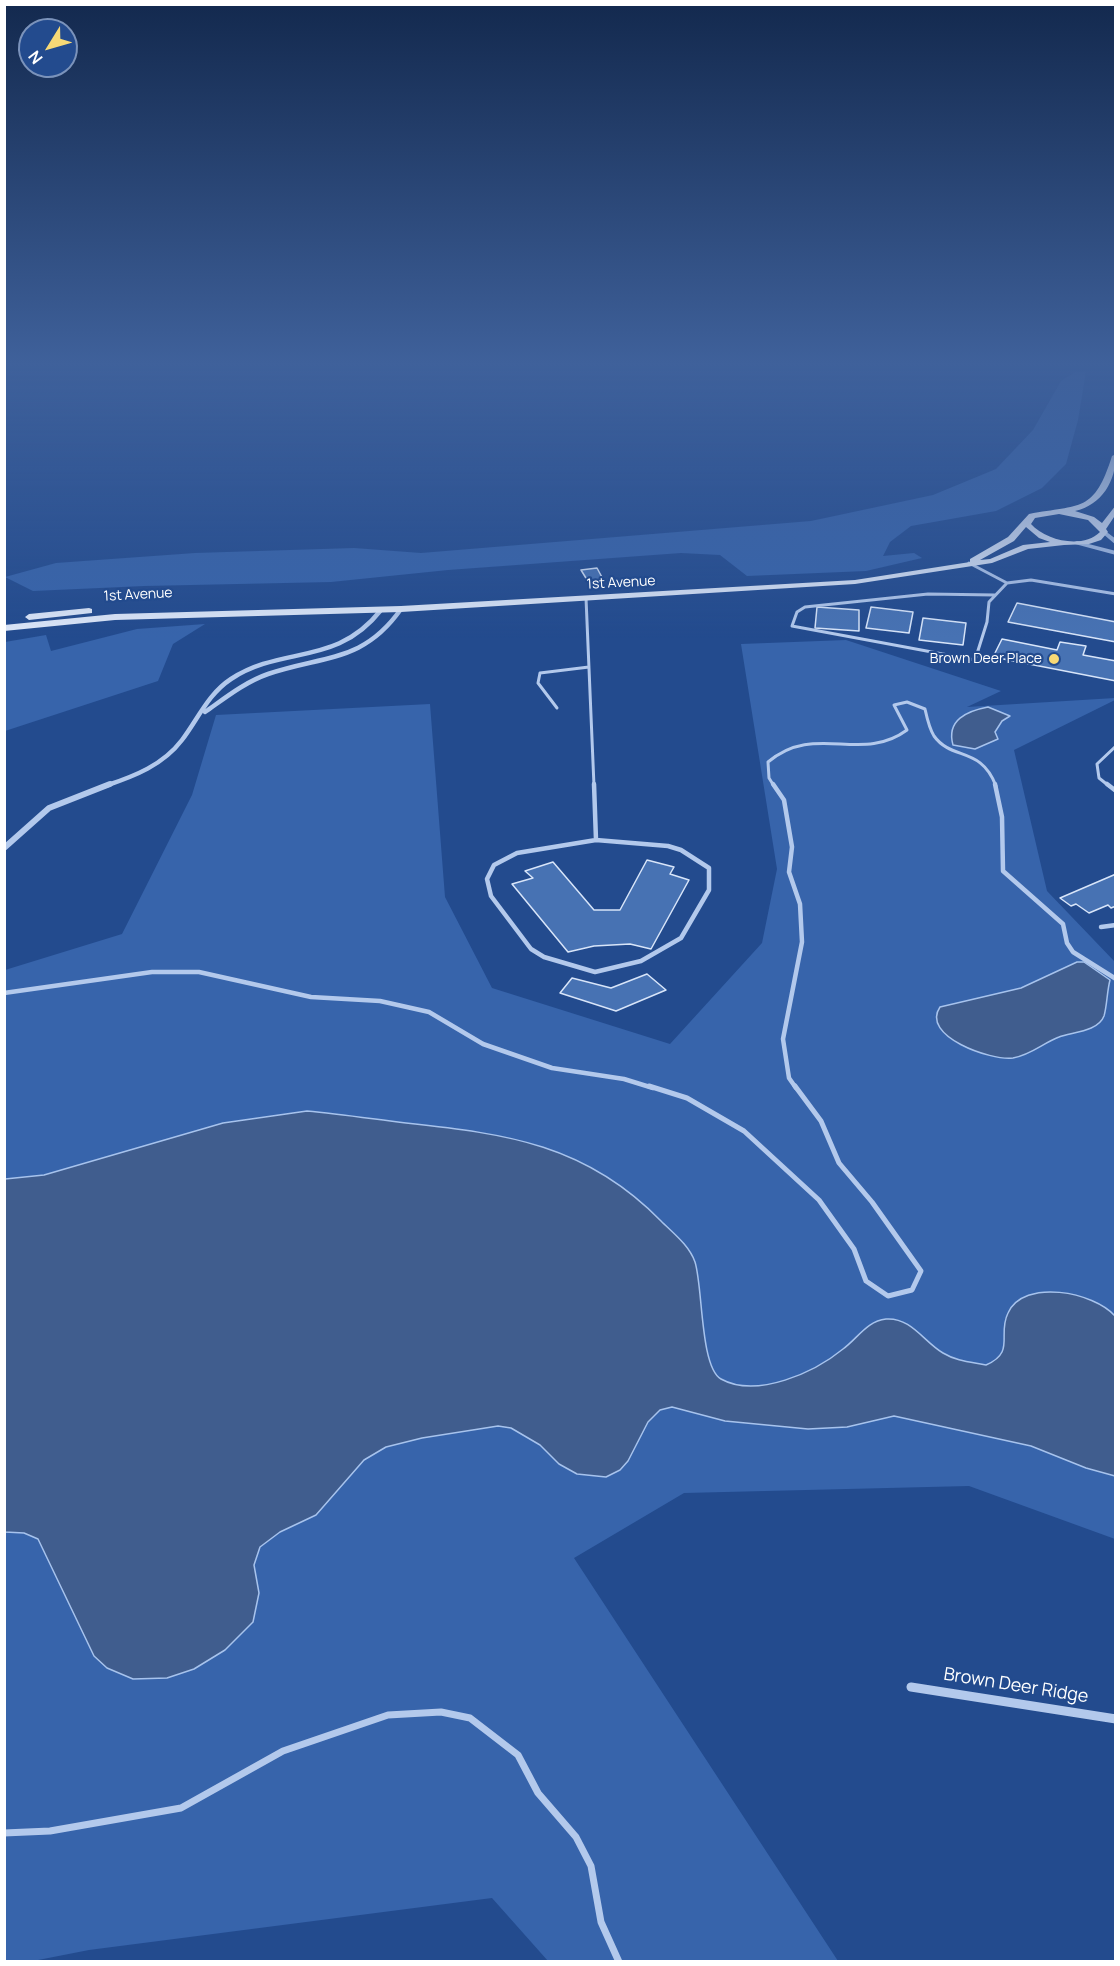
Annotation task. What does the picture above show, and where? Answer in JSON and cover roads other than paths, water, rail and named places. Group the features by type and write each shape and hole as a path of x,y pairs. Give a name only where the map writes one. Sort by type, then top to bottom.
{"main road":[{"path":"1116,456 1104,486 1095,501 1079,508 1039,514 1028,520 1029,529 1035,534 1066,542 1077,543 1096,539 1104,530 1116,507"},
{"path":"1059,512 1082,515 1104,530"},
{"name":"1st Avenue","path":"969,563 1011,539 1028,520"},
{"name":"1st Avenue","path":"4,620 152,607 381,610 855,582 993,561 1026,547 1066,542"},
{"name":"1st Avenue","path":"4,628 115,617 273,610"}],"street":[{"path":"1104,530 1116,543"},
{"path":"1077,543 1116,553"},
{"path":"202,714 256,679 327,661 369,644 393,624 401,609"},
{"path":"4,848 39,815 57,804 128,779 164,758 177,748 218,688 232,677 350,640 372,625 381,610"},
{"name":"Brown Deer Ridge","path":"911,1687 1116,1719"}],"lane":[{"path":"969,563 1007,583 1031,580 1116,594"},
{"path":"995,595 928,594 829,603 797,612 792,626 975,660 987,622 989,602 1007,583"},
{"path":"586,598 596,840"},
{"path":"557,708 538,683 540,673 589,667"},
{"path":"4,993 152,972 199,972 311,997 380,1001 429,1012 483,1044 552,1068 624,1079 687,1098 744,1131 819,1200 854,1249 866,1281 888,1296 912,1290 921,1271 872,1202 839,1163 821,1121 789,1078 783,1039 802,942 800,904 789,872 792,847 784,800 769,778 768,762 786,748 817,744 880,744 898,739 907,730 894,705 907,702 925,709 933,736 946,748 987,767 996,785 997,801 1002,814 1003,871 1063,924 1066,943 1074,952 1116,979"},
{"path":"1116,746 1097,764 1099,778 1116,791"},
{"path":"596,840 668,846 681,850 709,868 709,890 681,938 666,950 624,967 595,972 544,957 531,949 491,896 487,879 494,864 506,858 541,848 596,840"},
{"path":"1101,927 1116,925"},
{"path":"4,1833 50,1831 180,1808 254,1765 314,1739 388,1715 413,1712 451,1714 470,1718 518,1755 538,1793 576,1837 591,1866 602,1922 619,1962"}],"place":[{"name":"Brown Deer Place","path":"1054,659"}]}
